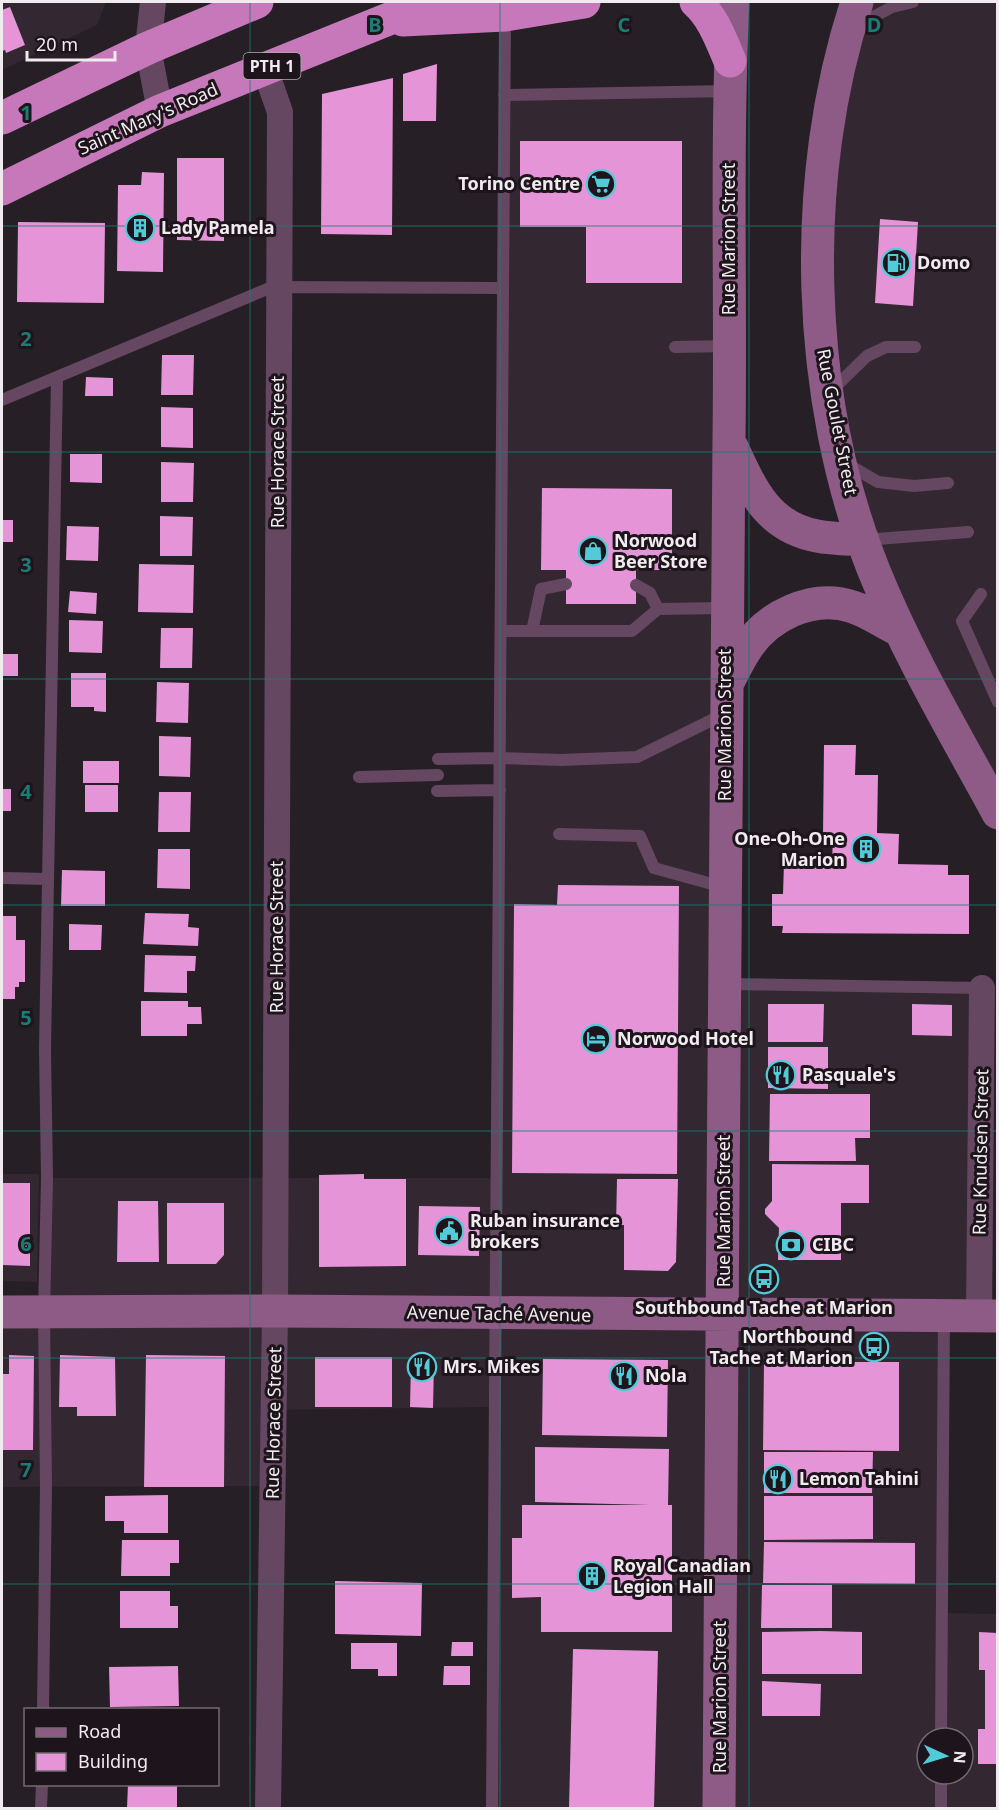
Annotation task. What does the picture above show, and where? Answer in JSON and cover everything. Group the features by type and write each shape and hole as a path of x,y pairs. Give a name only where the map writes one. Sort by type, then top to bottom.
{"highway":[{"path":"2,118 147,48 257,2"},
{"name":"Saint Mary's Road","path":"2,189 160,111 431,2"},
{"path":"383,21 584,2"},
{"path":"696,2 704,9 713,23 730,76"}],"main road":[{"name":"Rue Marion Street","path":"719,1809 725,701 729,440 730,76 733,2"},
{"path":"730,76 752,2"},
{"name":"Rue Goulet Street","path":"852,16 827,128 820,174 818,214 819,311 828,394 840,460 863,540 899,630 998,813"},
{"path":"729,440 749,484 765,508 781,522 796,531 816,536 863,540"},
{"path":"725,701 746,650 762,632 781,617 800,607 835,603 853,607 899,630"},
{"name":"Avenue Taché Avenue","path":"2,1312 275,1311 723,1316 988,1316"}],"street":[{"path":"153,2 147,48 160,111"},
{"name":"Rue Horace Street","path":"265,69 280,112 275,1311 268,1809"},
{"name":"Rue Knudsen Street","path":"982,988 988,1316"}],"lane":[{"path":"852,16 913,2"},
{"path":"492,1809 504,8"},
{"path":"504,95 730,76"},
{"path":"2,400 272,287 503,288"},
{"path":"675,347 729,346"},
{"path":"828,394 867,356 886,348 915,347"},
{"path":"43,1708 46,1486 44,1313 47,1178 45,1049 57,377"},
{"path":"840,460 878,482 914,486 948,483"},
{"path":"863,540 968,532"},
{"path":"532,631 542,589 566,584"},
{"path":"636,585 650,593 658,609"},
{"path":"981,594 962,621 998,702"},
{"path":"501,631 632,631 658,609 726,608"},
{"path":"438,759 561,760 637,756 725,701"},
{"path":"359,777 438,775"},
{"path":"437,791 500,790"},
{"path":"559,834 640,836 654,868 724,887"},
{"path":"2,878 48,879"},
{"path":"724,984 982,988"},
{"path":"941,1726 944,1316"},
{"path":"41,1809 42,1786"},
{"path":"941,1786 941,1809"}],"shaded area":[{"path":"2,2 106,2 97,25 2,70"},
{"path":"857,2 997,2 997,813 899,630 828,394 838,71"},
{"path":"729,91 725,984 982,988 979,1316 944,1316 943,1613 997,1614 997,1808 492,1808 495,1407 275,1410 274,1486 2,1487 2,1312 43,1313 47,1178 497,1178 504,95"},
{"path":"2,1174 39,1174 37,1282 2,1281"}],"building":[{"path":"10,7 25,45 6,53 5,50 2,51 2,10"},
{"path":"437,64 436,121 403,121 403,74"},
{"path":"393,78 392,235 321,234 322,94"},
{"name":"Torino Centre","path":"520,141 682,141 682,283 586,283 586,227 520,227"},
{"path":"177,158 224,158 224,241 177,240"},
{"name":"Lady Pamela","path":"142,172 164,173 163,272 117,271 118,185 141,185"},
{"name":"Domo","path":"880,219 918,222 913,306 875,303"},
{"path":"18,222 105,223 104,303 17,302"},
{"path":"162,355 194,355 193,395 161,395"},
{"path":"86,377 113,378 113,396 85,396"},
{"path":"161,407 193,408 193,448 161,447"},
{"path":"70,454 102,454 102,483 70,482"},
{"path":"161,462 194,463 193,502 161,502"},
{"path":"542,488 672,489 672,570 636,570 636,604 566,604 566,570 541,570"},
{"path":"160,516 193,517 192,556 160,556"},
{"path":"2,520 13,520 13,542 2,542"},
{"path":"67,526 99,527 98,561 66,560"},
{"path":"139,564 194,565 193,613 138,612"},
{"path":"70,591 97,593 96,614 68,612"},
{"path":"69,620 103,621 102,653 69,652"},
{"path":"161,628 193,628 192,668 160,668"},
{"path":"2,654 18,654 18,676 2,676"},
{"path":"71,673 106,673 106,712 94,711 94,707 71,707"},
{"path":"157,682 189,683 188,723 156,722"},
{"path":"159,736 191,737 190,777 159,776"},
{"name":"One-Oh-One Marion","path":"824,745 856,745 855,775 878,775 877,833 899,834 898,864 948,865 948,875 969,875 969,934 782,933 783,926 772,926 772,894 783,894 784,863 832,863 833,835 823,835"},
{"path":"83,761 119,761 119,783 83,783"},
{"path":"85,785 118,785 118,812 85,812"},
{"path":"2,789 11,789 11,811 2,811"},
{"path":"159,792 191,792 190,832 158,832"},
{"path":"158,849 190,849 190,889 157,888"},
{"path":"62,870 105,871 105,906 61,906"},
{"name":"Norwood Hotel","path":"558,885 679,886 677,1174 512,1173 514,904 557,905"},
{"path":"145,913 189,914 188,927 199,928 198,946 143,944"},
{"path":"2,916 16,916 16,940 25,940 25,982 19,982 19,987 15,987 15,999 2,999"},
{"path":"69,924 102,925 101,950 69,950"},
{"path":"145,955 196,956 195,971 187,971 187,993 144,992"},
{"path":"141,1001 188,1001 188,1007 201,1007 202,1024 187,1024 187,1036 141,1036"},
{"path":"768,1004 824,1004 823,1042 768,1042"},
{"path":"912,1004 952,1005 952,1036 912,1035"},
{"path":"768,1047 828,1047 828,1089 768,1088"},
{"path":"770,1094 870,1094 870,1138 855,1138 856,1161 769,1161"},
{"path":"772,1164 869,1165 869,1203 841,1203 841,1260 778,1260 779,1228 765,1214 765,1209 772,1201"},
{"path":"364,1174 364,1179 406,1179 406,1266 319,1267 319,1175"},
{"path":"617,1179 678,1179 676,1262 668,1271 624,1270 624,1225 616,1225"},
{"path":"2,1183 30,1183 30,1266 2,1265"},
{"path":"118,1201 158,1201 159,1262 117,1262"},
{"path":"167,1203 224,1203 224,1255 216,1264 167,1264"},
{"name":"Ruban insurance brokers","path":"419,1206 480,1207 479,1256 418,1255"},
{"path":"9,1355 34,1356 33,1450 2,1450 2,1374 9,1374"},
{"path":"60,1355 115,1357 116,1416 77,1416 77,1407 59,1407"},
{"path":"146,1355 225,1356 224,1487 144,1487"},
{"path":"315,1357 392,1357 392,1407 315,1407"},
{"path":"543,1359 668,1360 667,1437 542,1435"},
{"path":"764,1362 899,1362 899,1451 763,1450"},
{"path":"411,1363 434,1363 433,1408 410,1407"},
{"name":"Royal Canadian Legion Hall","path":"535,1447 669,1449 668,1505 672,1505 672,1632 541,1632 541,1597 512,1598 512,1538 522,1538 522,1505 650,1505 535,1502"},
{"path":"764,1452 873,1452 872,1493 764,1493"},
{"path":"168,1495 168,1533 124,1533 124,1521 105,1521 105,1496"},
{"path":"764,1496 873,1496 873,1539 764,1540"},
{"path":"122,1540 179,1540 179,1563 170,1563 170,1576 121,1576"},
{"path":"764,1542 915,1543 915,1584 763,1583"},
{"path":"335,1581 422,1583 421,1636 335,1634"},
{"path":"762,1585 832,1585 832,1628 761,1628"},
{"path":"120,1591 170,1591 170,1606 178,1606 178,1628 120,1628"},
{"path":"762,1632 862,1632 862,1674 762,1674"},
{"path":"979,1632 998,1633 998,1764 978,1764 978,1729 985,1729 985,1670 979,1670"},
{"path":"452,1642 473,1642 473,1656 451,1656"},
{"path":"351,1643 397,1643 397,1676 378,1676 378,1669 351,1669"},
{"path":"573,1649 658,1651 654,1808 569,1808"},
{"path":"178,1666 179,1706 110,1707 109,1667"},
{"path":"444,1666 470,1666 470,1685 443,1685"},
{"path":"762,1681 821,1684 820,1716 762,1716"},
{"path":"128,1786 177,1786 177,1808 127,1808"}],"place":[{"name":"Torino Centre","path":"601,184"},
{"name":"Lady Pamela","path":"140,228"},
{"name":"Domo","path":"896,263"},
{"name":"Norwood Beer Store","path":"593,551"},
{"name":"One-Oh-One Marion","path":"866,849"},
{"name":"Norwood Hotel","path":"596,1039"},
{"name":"Pasquale's","path":"781,1075"},
{"name":"Ruban insurance brokers","path":"449,1231"},
{"name":"CIBC","path":"791,1245"},
{"name":"Southbound Tache at Marion","path":"764,1279"},
{"name":"Northbound Tache at Marion","path":"874,1347"},
{"name":"Mrs. Mikes","path":"422,1367"},
{"name":"Nola","path":"624,1376"},
{"name":"Lemon Tahini","path":"778,1479"},
{"name":"Royal Canadian Legion Hall","path":"592,1576"}]}
